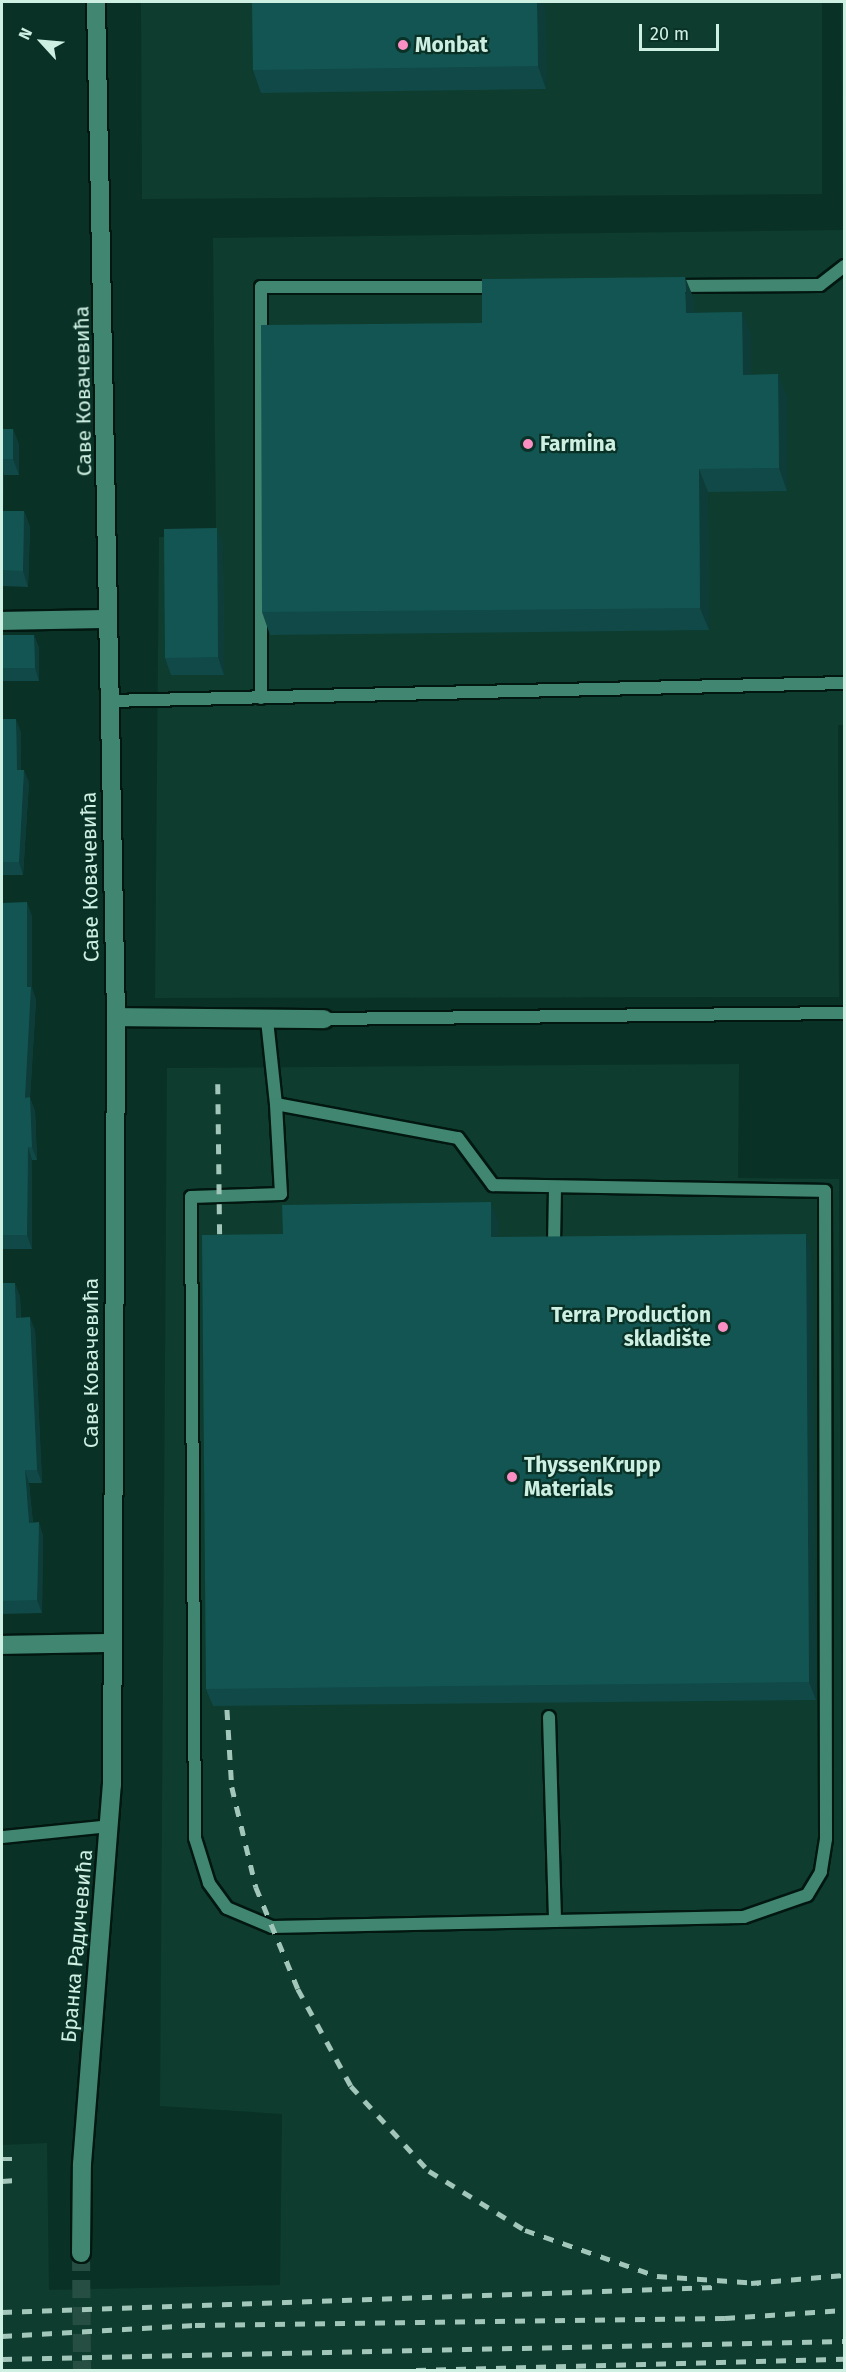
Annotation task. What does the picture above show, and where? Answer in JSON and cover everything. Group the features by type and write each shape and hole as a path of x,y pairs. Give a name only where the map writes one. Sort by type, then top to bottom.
{"street":[{"name":"Саве Ковачевића","path":"96,2 116,1017 111,1643"},
{"path":"2,621 108,619"},
{"path":"116,1017 324,1019"},
{"path":"2,1645 111,1643"},
{"name":"Бранка Радичевића","path":"81,2253 82,2164 110,1826 111,1643"}],"lane":[{"path":"653,286 820,285 844,266"},
{"path":"261,698 261,287 511,286"},
{"path":"831,684 844,676"},
{"path":"109,701 844,683"},
{"path":"324,1019 844,1013"},
{"path":"267,1020 276,1104 281,1194 191,1197 195,1838 209,1883 226,1908 272,1927 744,1917 807,1895 821,1872 824,1850 826,1779 825,1191 555,1188 493,1185 459,1138 276,1104"},
{"path":"554,1245 555,1188"},
{"path":"549,1717 555,1921"},
{"path":"2,1837 110,1826"}],"shaded area":[{"path":"141,2 822,2 822,194 142,199"},
{"path":"841,2 844,2 844,725 838,725 839,997 155,998 159,537 216,536 213,238 843,230"},
{"path":"739,1064 738,1178 839,1179 844,2370 2,2370 2,2145 47,2143 49,2290 280,2285 282,2114 160,2106 167,1068"}],"building":[{"name":"Monbat","path":"252,2 537,2 538,66 253,70"},
{"name":"Farmina","path":"685,277 686,313 742,312 743,375 778,374 779,468 699,469 700,608 262,612 261,325 482,323 482,279"},
{"path":"2,429 13,429 13,459 2,459"},
{"path":"2,511 24,511 23,571 2,570"},
{"path":"217,528 218,657 165,658 164,529"},
{"path":"2,635 34,635 35,668 2,668"},
{"path":"2,719 16,719 17,770 24,770 19,862 2,862"},
{"path":"27,902 27,987 31,987 25,1098 30,1097 32,1147 28,1147 27,1235 2,1235 2,903"},
{"name":"ThyssenKrupp Materials","path":"491,1202 491,1237 806,1234 809,1682 206,1689 202,1235 283,1234 282,1205"},
{"path":"2,1283 15,1283 16,1318 30,1317 37,1470 25,1470 29,1523 39,1522 37,1600 2,1601"}],"tunnel":[{"path":"81,2253 82,2370"}],"railway":[{"path":"218,1084 220,1252"},
{"path":"226,1690 232,1787 256,1887 298,1989 351,2086 429,2171 525,2230 657,2276 759,2283"},
{"path":"2,2159 14,2159"},
{"path":"2,2181 16,2180"},
{"path":"751,2283 844,2275"},
{"path":"2,2312 715,2287"},
{"path":"2,2336 195,2325 725,2318 844,2310"},
{"path":"2,2359 844,2341"},
{"path":"416,2370 844,2359"}],"place":[{"name":"Monbat","path":"403,45"},
{"name":"Farmina","path":"528,444"},
{"name":"Terra Production skladište","path":"723,1327"},
{"name":"ThyssenKrupp Materials","path":"512,1477"}]}
